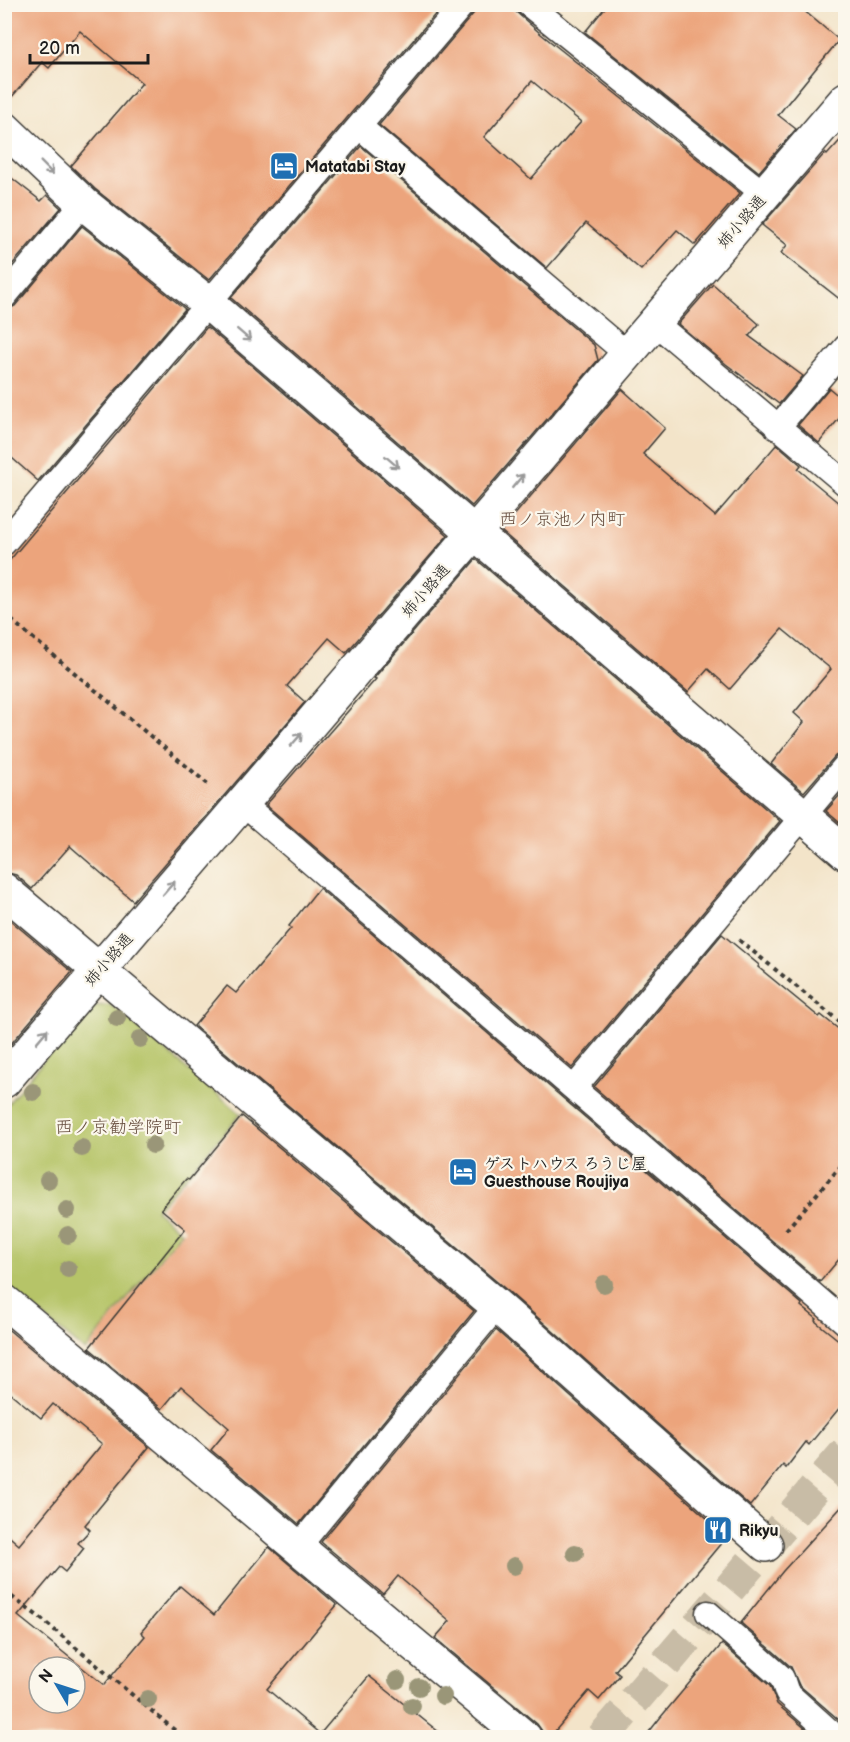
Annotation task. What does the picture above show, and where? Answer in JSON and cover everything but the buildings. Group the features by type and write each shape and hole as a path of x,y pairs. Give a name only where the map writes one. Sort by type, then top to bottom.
{"street":[{"name":"姉小路通","path":"4,1081 846,99"},
{"path":"4,128 82,203 209,304 846,853"},
{"path":"4,890 496,1306 766,1545"},
{"path":"4,1301 525,1737"}],"lane":[{"path":"4,543 360,128 463,4"},
{"path":"528,4 764,194"},
{"path":"360,128 627,354"},
{"path":"4,297 82,203"},
{"path":"654,322 846,484"},
{"path":"777,428 846,347"},
{"path":"574,1088 846,765"},
{"path":"240,806 574,1088 846,1323"},
{"path":"298,1547 496,1306"},
{"path":"708,1613 782,1678 787,1693 837,1737"}],"path":[{"path":"4,614 95,691 240,806"},
{"path":"715,921 846,1027"},
{"path":"766,1254 846,1160"},
{"path":"4,1591 39,1617 184,1737"}],"green space":[{"path":"111,1005 241,1114 156,1210 181,1232 85,1351 5,1285 5,1107 89,1006"}],"tunnel":[{"path":"602,1738 846,1452"}],"place":[{"name":"Matatabi Stay","path":"284,166"},
{"name":"ゲストハウス ろうじ屋 Guesthouse Roujiya","path":"463,1172"},
{"name":"Rikyu","path":"718,1530"}],"district":[{"name":"西ノ京池ノ内町","path":"562,519"},
{"name":"西ノ京勧学院町","path":"118,1127"}]}
